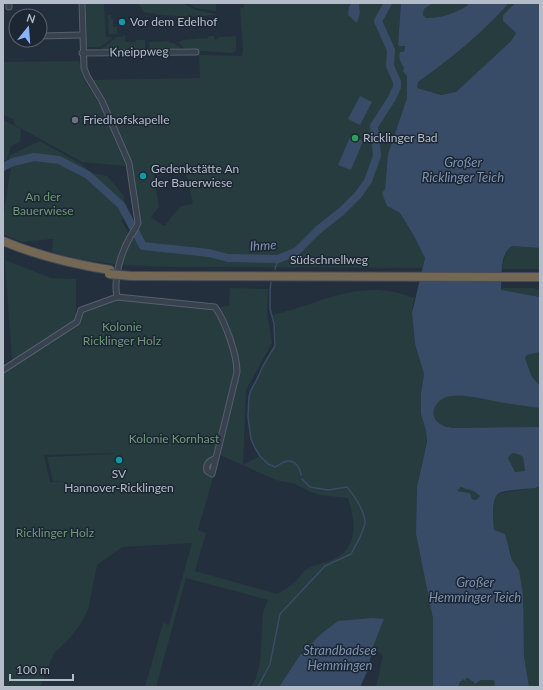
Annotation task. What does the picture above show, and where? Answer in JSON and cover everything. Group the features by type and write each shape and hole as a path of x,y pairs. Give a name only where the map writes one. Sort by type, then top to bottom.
{"highway":[{"name":"Südschnellweg","path":"3,241 47,257 110,272"},
{"name":"Südschnellweg","path":"3,246 46,262 77,269 131,274 534,276 540,273"}],"street":[{"path":"82,3 82,53 84,68 102,101 129,163 138,223 120,262 116,291 117,297"},
{"path":"48,36 82,35"},
{"name":"Kneippweg","path":"82,53 196,52"},
{"path":"3,370 77,322 81,310 117,297 212,306 219,312 235,352 237,362 237,372 216,458"}],"green space":[{"path":"86,3 104,3 106,37 113,38 100,47 86,47"},
{"path":"138,3 183,3 196,10 215,15 179,16 153,14 144,12"},
{"path":"187,3 216,3 216,11 196,8"},
{"path":"244,3 351,3 349,7 357,22 360,13 359,3 401,3 398,44 400,46 405,46 404,53 400,52 400,59 407,76 407,98 388,154 385,189 387,206 400,213 425,258 423,268 175,267 121,265 132,238 138,230 140,224 130,157 105,101 93,80 200,78 199,55 242,56 243,50 240,8 244,7","holes":["184,164 193,204 181,206 164,226 151,217 159,207 153,170 170,171"]},
{"path":"433,3 467,3 468,5 448,15 426,18 423,15 424,9"},
{"path":"509,3 515,3 503,15 503,21 516,33 511,41 456,92 441,95 417,88 418,82 466,45"},
{"path":"108,15 111,15 111,19 113,19 113,27 117,27 117,34 109,34"},
{"path":"123,35 125,35 125,42 145,40 145,49 101,49 117,37 123,37"},
{"path":"209,36 214,36 215,40 220,37 236,36 236,50 233,53 186,50 178,42 182,40 208,38"},
{"path":"169,41 169,43 173,43 180,47 180,50 150,50 149,42"},
{"path":"79,61 83,78 101,107 126,166 82,162 15,125 13,119 3,115 3,62"},
{"path":"3,120 21,129 20,142 11,146 7,160 3,161"},
{"path":"40,141 81,164 92,173 107,176 124,196 124,202 127,205 127,214 121,204 89,174 60,159 34,156 3,166 3,163 8,160 10,155"},
{"name":"An der Bauerwiese","path":"34,158 60,161 88,176 120,206 127,218 121,220 128,232 115,264 79,259 52,252 53,239 22,242 3,234 3,219 11,167 10,164"},
{"path":"512,246 540,248 540,269 502,269 506,253"},
{"path":"5,260 51,278 76,279 76,320 12,362"},
{"path":"230,288 268,289 267,312 272,343 246,390 243,465 260,456 251,439 248,417 249,396 264,364 275,346 275,326 273,315 342,294 359,291 377,290 395,292 414,298 412,313 415,344 424,374 421,394 421,414 426,431 427,442 417,487 416,534 433,619 433,687 376,687 383,656 373,647 384,620 300,655 279,687 251,687 256,678 260,662 263,612 268,600 186,578 156,687 145,687 163,623 169,625 192,543 122,547 97,565 88,610 80,625 68,640 54,653 40,687 3,687 3,373 59,337 80,320 82,311 118,299 212,308 229,306","holes":["114,453 47,457 53,481 70,481 50,482 44,455","220,455 276,480 295,484 310,492 320,495 348,498 353,523 352,539 349,547 336,558 307,569 295,582 277,594 195,571 206,533 198,530"]},
{"path":"502,288 532,288 540,290 540,297 501,290"},
{"path":"540,352 540,386 532,377 525,358 527,355"},
{"path":"449,396 471,396 540,408 540,427 454,428 441,425 434,417 434,409 439,401"},
{"path":"513,453 523,457 525,471 515,472 508,458"},
{"path":"540,486 540,687 529,687 524,656 519,570 512,560 510,549 494,530 492,518 495,498 500,493"},
{"path":"460,487 471,489 480,495 476,500 472,499 470,493 457,491"},
{"path":"465,678 466,682 466,678 478,682 481,680 494,680 495,687 458,687 459,682"}],"water":[{"path":"351,3 359,3 360,13 357,23 348,15"},
{"name":"Großer Ricklinger Teich","path":"401,3 433,3 424,9 423,15 426,18 453,13 468,5 467,3 509,3 466,45 418,82 417,88 441,95 456,92 511,41 516,33 503,21 503,15 515,3 540,3 540,248 512,246 508,250 503,260 501,290 540,297 540,352 527,355 525,358 532,377 540,386 540,408 473,397 452,396 446,397 437,403 433,412 434,417 443,426 454,428 540,427 540,486 499,493 496,496 493,510 494,530 505,534 512,560 519,570 523,595 524,656 529,687 495,687 494,680 481,680 475,684 473,681 466,678 466,682 464,679 460,682 458,687 433,687 433,619 416,534 417,487 427,442 426,431 421,414 421,394 424,374 415,344 412,313 425,258 400,213 387,206 382,193 385,189 388,154 407,98 407,76 403,71 404,68 399,57 400,52 404,52 405,46 398,45","holes":["513,453 523,457 525,471 515,472 508,458","461,487 473,491 480,496 476,500 472,499 470,493 457,491"]},
{"path":"360,96 372,102 360,125 348,119"},
{"path":"351,135 363,141 351,170 338,165"},
{"name":"Strandbadsee Hemmingen","path":"372,618 384,619 373,647 367,672 360,687 279,687 300,655 321,634 338,621"}],"waterway":[{"name":"Ihme","path":"3,167 13,162 34,157 59,160 88,175 121,205 143,246 209,253 228,258 278,259 297,251 318,230 342,211 358,195 368,181 377,156 374,126 392,98 397,87 397,82 390,66 391,50 378,21 388,3"},
{"path":"275,269 278,259"},
{"path":"271,282 270,309 274,323 275,346 264,364 249,396 248,417 251,439 260,456 268,464 275,467 284,462 291,461 298,466 301,475"},
{"path":"258,687 270,664 280,614 325,566 351,554 365,524 362,510 347,487 328,490 310,487 302,479"}],"place":[{"name":"Vor dem Edelhof","path":"122,22"},
{"name":"Friedhofskapelle","path":"75,120"},
{"name":"Ricklinger Bad","path":"355,138"},
{"name":"Gedenkstätte An der Bauerwiese","path":"143,176"},
{"name":"SV Hannover-Ricklingen","path":"119,460"}],"park label":[{"name":"Kolonie Ricklinger Holz","path":"122,334"},
{"name":"Kolonie Kornhast","path":"174,439"},
{"name":"Ricklinger Holz","path":"55,533"}],"water label":[{"name":"Großer Hemminger Teich","path":"475,590"}]}
